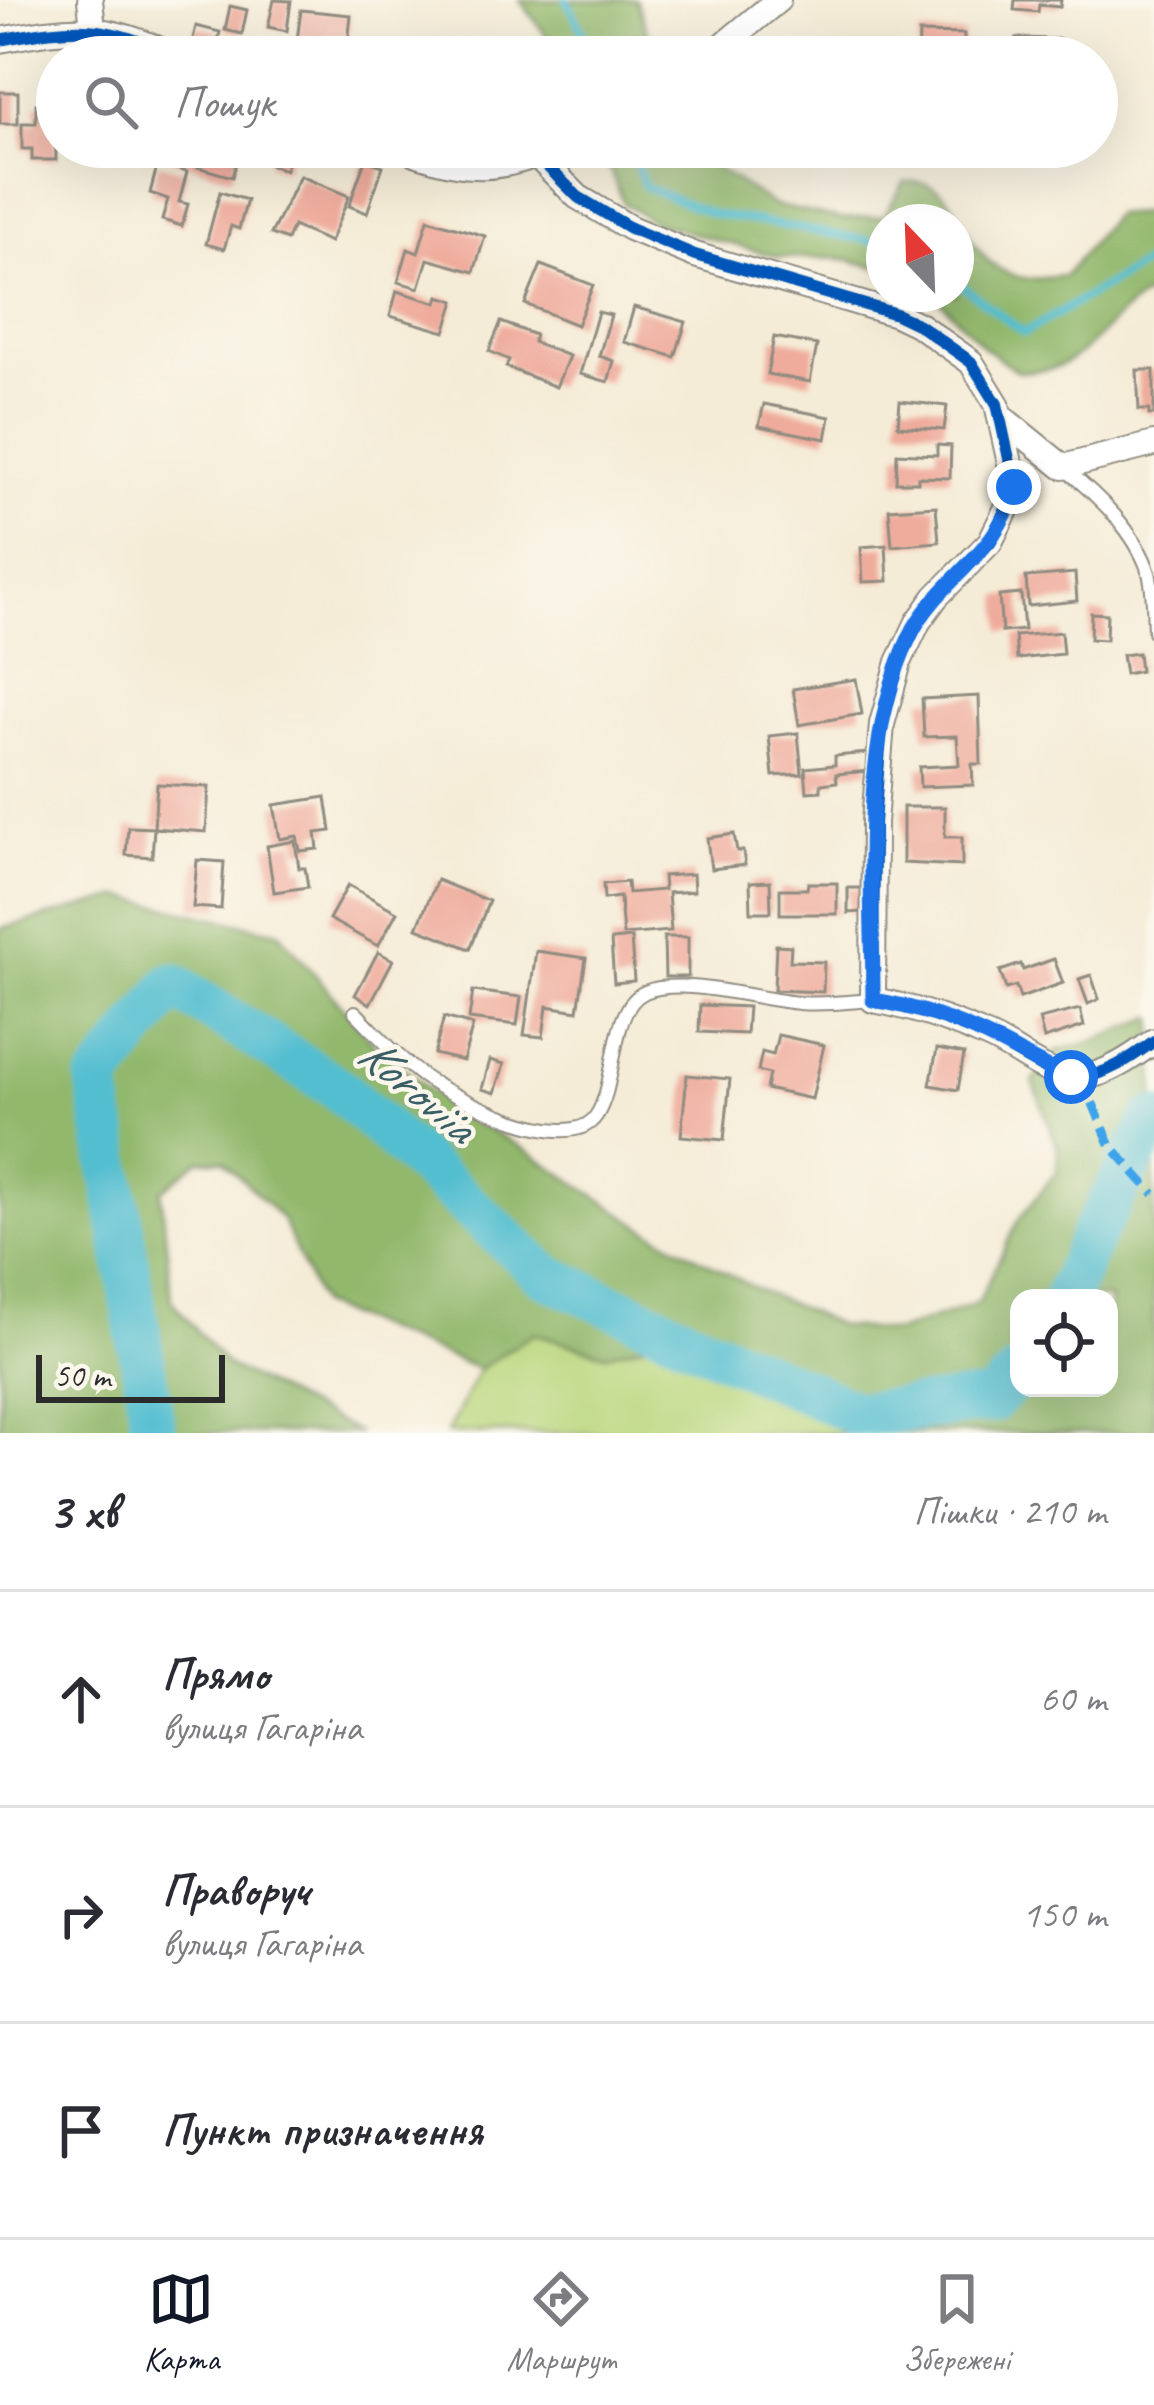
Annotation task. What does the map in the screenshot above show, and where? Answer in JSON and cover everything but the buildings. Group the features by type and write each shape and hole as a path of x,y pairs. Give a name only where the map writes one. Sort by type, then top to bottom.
{"street":[{"path":"90,0 93,28"},
{"path":"734,36 778,0"},
{"path":"0,40 93,28 126,36"},
{"path":"557,168 578,197 630,228 695,255 896,314 919,325 970,362 991,390 1013,477 1011,500 990,542 918,622 887,701 874,822 873,1000 984,1035 1031,1062 1071,1077 1097,1074 1154,1041"},
{"path":"1000,416 1063,467 1154,444"}],"lane":[{"path":"1063,467 1102,501 1138,550 1150,575 1154,631"},
{"path":"355,1012 409,1064 444,1089 500,1115 569,1130 590,1124 600,1112 622,1024 644,992 669,987 811,1004 873,1000"}],"green space":[{"path":"520,0 636,0 649,36 547,36"},
{"path":"609,168 716,168 773,205 841,219 866,217 866,264 845,259 778,257 656,223 624,204"},
{"path":"904,182 926,184 952,204 891,204"},
{"path":"1154,212 1154,291 1070,360 1052,368 1018,372 983,346 951,312 974,312 974,243 996,267 1018,277 1065,276 1113,215"},
{"path":"121,897 279,932 374,1044 457,1113 521,1147 646,1229 751,1286 840,1326 896,1332 978,1303 1019,1219 1057,1171 1058,1148 1033,1082 1058,1050 1154,1017 1154,1433 854,1433 837,1428 772,1389 734,1337 694,1331 606,1354 534,1333 479,1369 320,1305 282,1219 223,1160 199,1160 161,1191 172,1301 225,1364 359,1433 0,1433 0,929"},
{"path":"694,1331 734,1337 772,1389 837,1428 854,1433 447,1433 479,1369 534,1333 606,1354"}],"waterway":[{"path":"567,0 585,36"},
{"path":"638,168 645,187 713,214 866,240"},
{"path":"974,295 1024,333 1154,258"},
{"name":"Koroviia","path":"154,1433 98,1082 173,985 339,1089 545,1275 857,1414 991,1401 1010,1383"},
{"name":"Koroviia","path":"1069,1289 1154,1120"}],"marked path":[{"path":"1082,1078 1111,1146 1154,1194"}],"cycle path":[{"path":"0,40 71,30 121,36"},
{"path":"549,168 578,197 630,228 695,255 896,314 971,362 997,404 1013,477 1011,500 990,542 918,622 899,662 882,724 874,822 873,1000 963,1026 1065,1076 1108,1070 1154,1041"}],"route":[{"path":"1014,487 990,542 918,622 887,701 874,822 873,1000 984,1035 1031,1062 1071,1077"}]}
